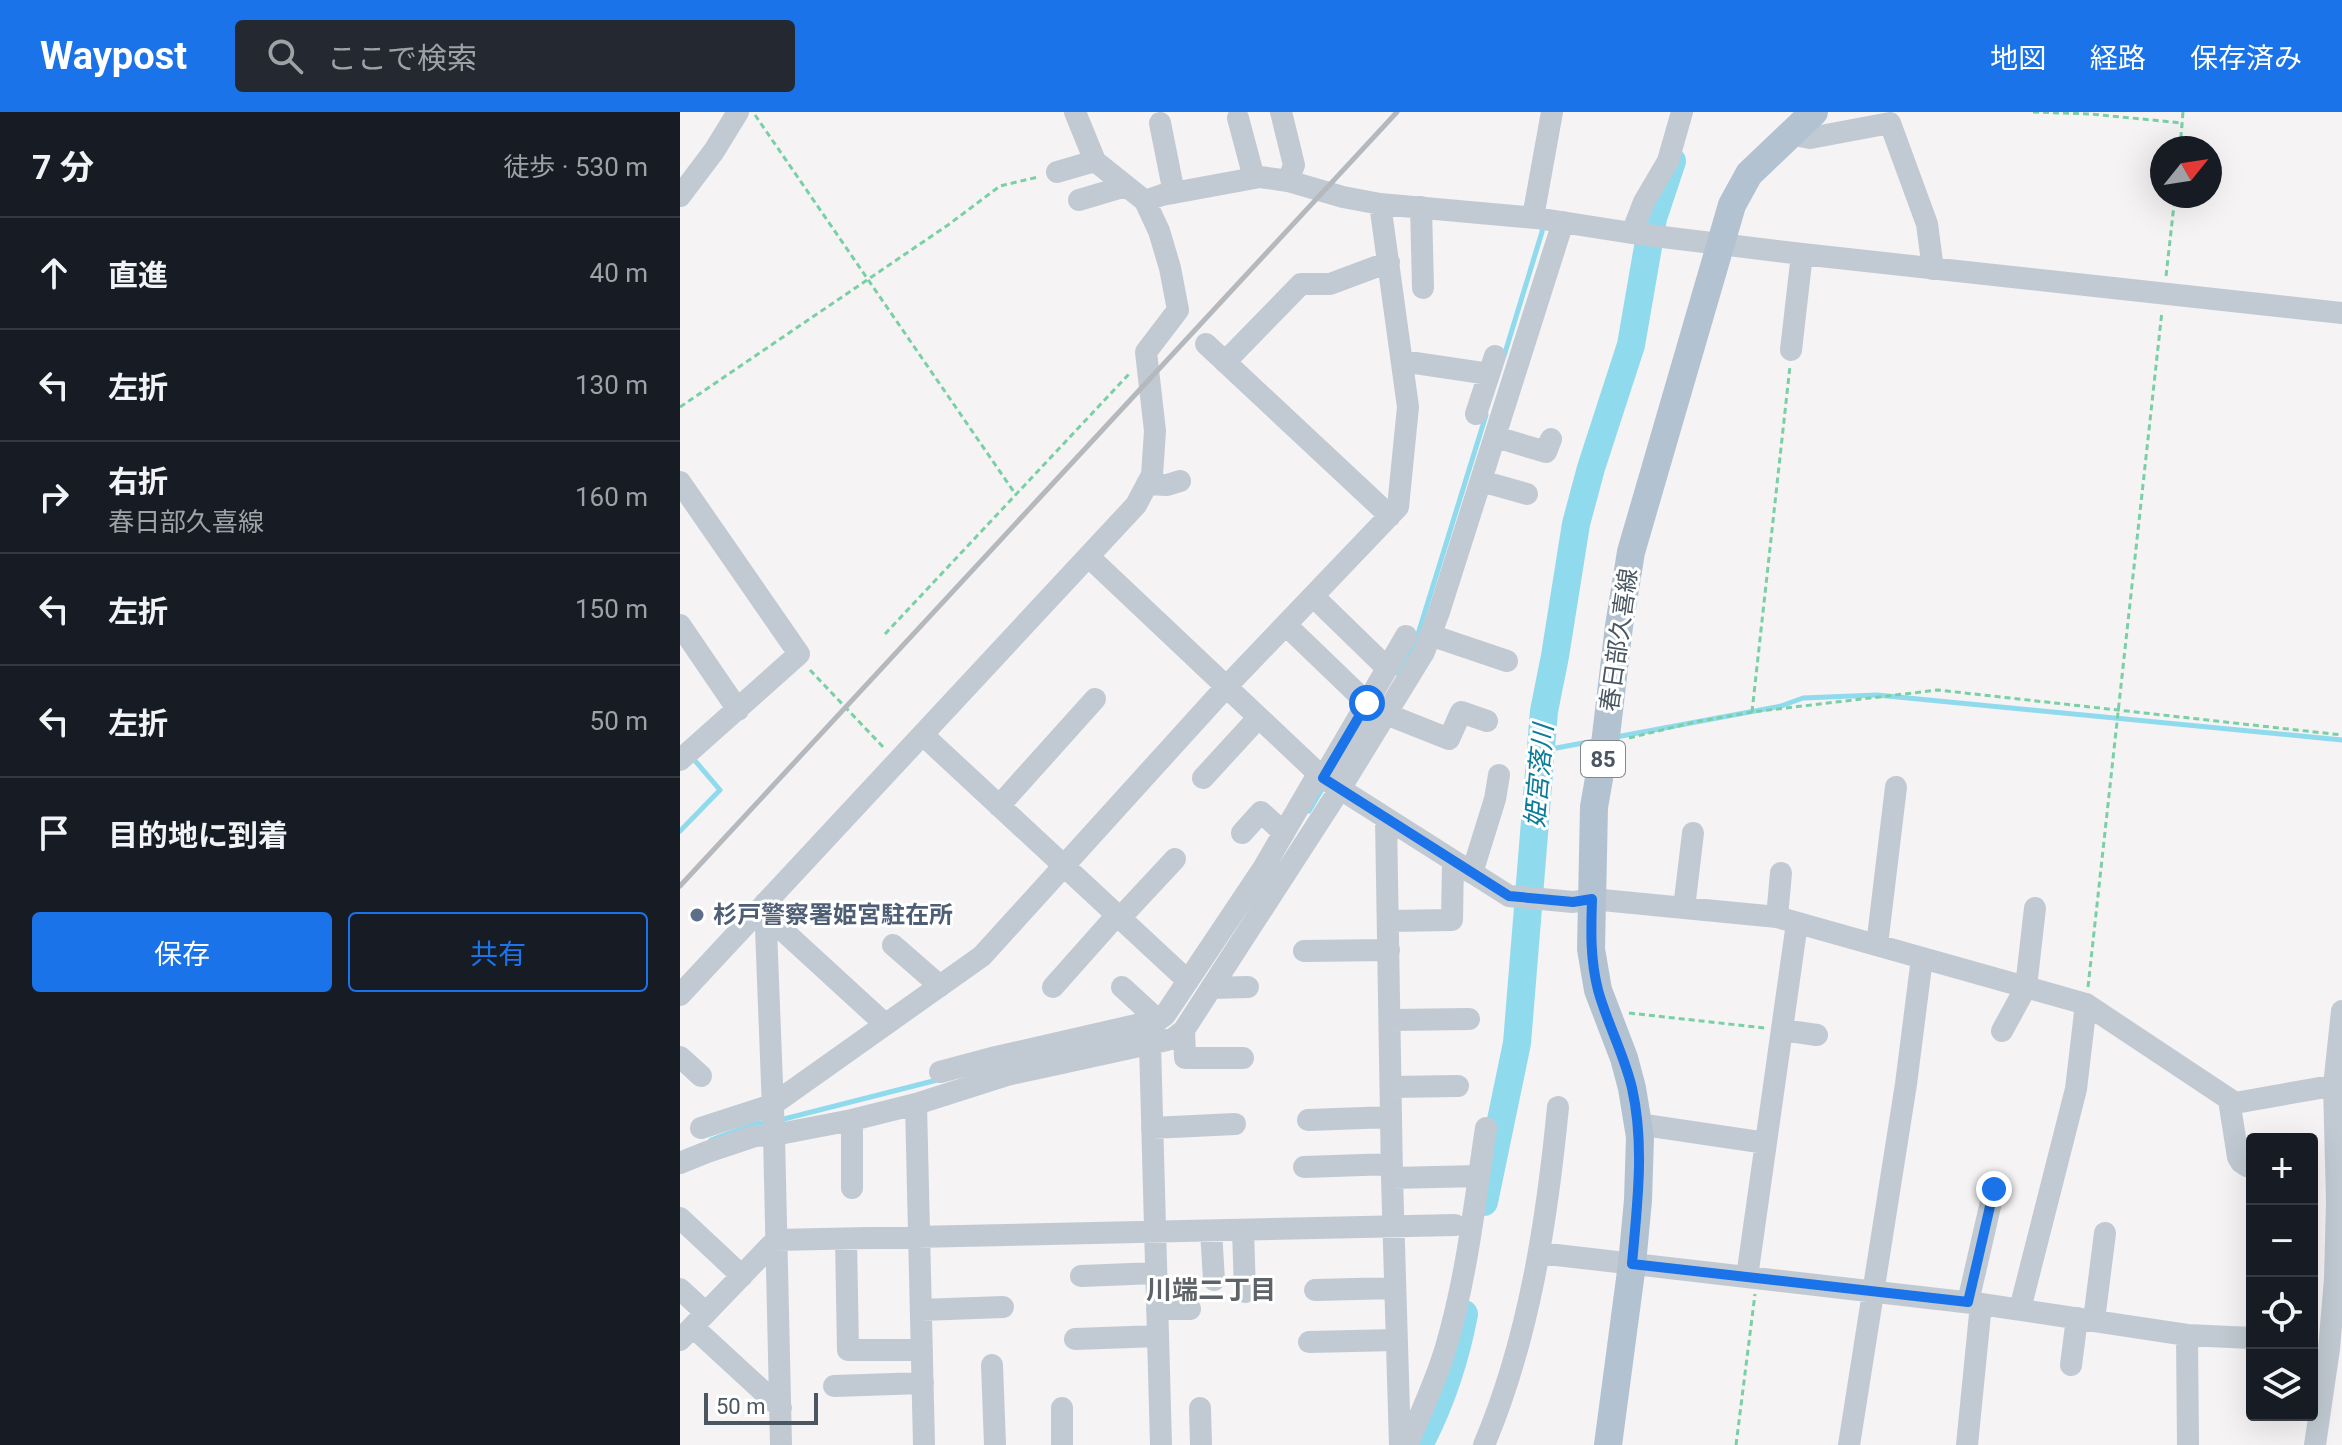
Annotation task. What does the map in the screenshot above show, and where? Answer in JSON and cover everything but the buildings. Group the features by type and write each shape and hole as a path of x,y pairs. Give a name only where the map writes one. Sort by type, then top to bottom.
{"main road":[{"name":"春日部久喜線","path":"1608,1445 1632,1264 1640,1137 1632,1088 1598,990 1582,900 1619,626 1631,552 1716,243 1749,174 1814,112"}],"street":[{"path":"680,196 714,151 738,112"},
{"path":"680,995 765,909 1089,557 1136,505 1152,475 1155,431 1146,352 1178,310 1163,243 1145,201 1095,161 1075,112"},
{"path":"1281,112 1294,165 1288,181"},
{"path":"680,1163 755,1136 852,1120 916,1104 1007,1075 1174,1038 1184,1030 1330,782 1377,708 1424,652 1496,437 1547,219 1552,112"},
{"path":"1635,233 1644,202 1668,161 1682,112"},
{"path":"1238,118 1254,178"},
{"path":"1160,123 1174,193"},
{"path":"1789,134 1810,138 1890,123 1927,224 1933,269"},
{"path":"1057,172 1095,161"},
{"path":"1145,201 1260,177 1380,204 1547,219 1802,254 2342,313"},
{"path":"1079,200 1126,186"},
{"path":"701,1128 772,1108 982,956 1226,687 1398,507 1408,407 1380,204"},
{"path":"1421,207 1423,288"},
{"path":"1791,350 1802,254"},
{"path":"1225,362 1301,284 1330,284 1389,262"},
{"path":"1206,344 1390,516"},
{"path":"1402,361 1492,365 1476,414"},
{"path":"1496,437 1546,452 1551,439"},
{"path":"1147,484 1167,485 1180,481"},
{"path":"1481,481 1527,494"},
{"path":"680,760 799,654 682,490"},
{"path":"1089,557 1330,782 1509,896 1684,908 1787,920 2086,1004 2235,1103 2338,1085"},
{"path":"1313,596 1387,668"},
{"path":"680,625 738,710"},
{"path":"1286,625 1377,708 1449,739 1461,712 1487,721"},
{"path":"1430,635 1507,661"},
{"path":"1377,708 1387,668 1406,636"},
{"path":"999,806 1095,699"},
{"path":"1203,778 1258,718"},
{"path":"923,735 1188,981"},
{"path":"1388,921 1452,920 1463,867 1495,799 1499,775"},
{"path":"940,1072 1158,1020 1165,1015 1284,833 1330,782"},
{"path":"1877,945 1896,787"},
{"path":"1242,833 1261,812 1284,833"},
{"path":"1386,818 1400,1445"},
{"path":"1684,908 1693,833"},
{"path":"1053,987 1175,859"},
{"path":"1752,1278 1782,1030 1787,920 1781,873"},
{"path":"2002,1031 2026,987 2035,908"},
{"path":"765,909 885,1024"},
{"path":"765,909 781,1445"},
{"path":"893,945 940,986"},
{"path":"1304,951 1389,950"},
{"path":"1849,1445 1875,1292 1922,958"},
{"path":"1122,987 1158,1020"},
{"path":"1211,988 1248,987"},
{"path":"2020,1309 2076,1089 2086,1004"},
{"path":"2315,1445 2328,1350 2340,1202 2338,1085 2342,1011"},
{"path":"1390,1020 1469,1019"},
{"path":"1184,1030 1185,1058 1243,1058"},
{"path":"1782,1030 1817,1035"},
{"path":"1150,1044 1161,1445"},
{"path":"680,1057 701,1076"},
{"path":"1391,1087 1458,1086"},
{"path":"2229,1100 2238,1157 2246,1165"},
{"path":"916,1104 924,1445"},
{"path":"1484,1445 1508,1381 1539,1253 1558,1107"},
{"path":"1308,1120 1391,1117"},
{"path":"852,1120 852,1188"},
{"path":"1152,1128 1235,1124"},
{"path":"1638,1124 1766,1143"},
{"path":"1407,1445 1447,1343 1472,1227 1486,1128"},
{"path":"1304,1167 1479,1176"},
{"path":"1967,1445 1974,1303 1994,1189"},
{"path":"680,1218 742,1276"},
{"path":"693,1327 776,1240 1455,1225"},
{"path":"1243,1230 1245,1292"},
{"path":"1211,1231 1214,1280"},
{"path":"2071,1365 2086,1319 2105,1233"},
{"path":"846,1239 848,1350 922,1350"},
{"path":"1539,1253 1974,1303 2187,1335 2246,1338"},
{"path":"1081,1276 1156,1273"},
{"path":"1315,1290 1395,1288"},
{"path":"680,1289 693,1327 781,1408"},
{"path":"921,1310 1003,1307"},
{"path":"1157,1309 1190,1309"},
{"path":"2187,1335 2188,1445"},
{"path":"1075,1339 1158,1336"},
{"path":"1309,1342 1396,1340"},
{"path":"992,1365 995,1445"},
{"path":"834,1386 923,1383"},
{"path":"1062,1408 1062,1445"},
{"path":"1200,1408 1201,1445"}],"path":[{"path":"753,112 1016,495"},
{"path":"2033,112 2182,123"},
{"path":"2181,136 2183,112"},
{"path":"680,407 948,225 1000,186 1057,172"},
{"path":"2086,1004 2174,208"},
{"path":"1752,712 1791,350"},
{"path":"885,634 1146,357"},
{"path":"799,654 814,676 898,761"},
{"path":"1605,744 1752,712 1938,690 2342,735"},
{"path":"1606,1010 1782,1030"},
{"path":"1736,1445 1752,1278"}],"waterway":[{"name":"姫宮落川","path":"1484,1202 1517,1043 1544,711 1576,524 1631,345 1653,218 1672,161"},
{"path":"1504,356 1543,224"},
{"path":"1397,673 1414,647 1486,415"},
{"path":"1616,737 1781,706 1803,698 1877,695 2342,740"},
{"path":"1540,751 1594,741"},
{"path":"680,831 720,790 691,756"},
{"path":"1309,811 1324,786"},
{"path":"780,1120 941,1079"},
{"path":"711,1140 766,1122"},
{"name":"姫宮落川","path":"1419,1445 1446,1381 1464,1314"}],"railway":[{"path":"680,886 1397,112"}],"place":[{"name":"杉戸警察署姫宮駐在所","path":"697,915"}],"district":[{"name":"川端二丁目","path":"1211,1290"}],"route":[{"path":"1367,703 1323,778 1509,896 1573,902 1592,899 1591,949 1598,990 1624,1058 1640,1137 1632,1264 1968,1302 1994,1189"}]}
